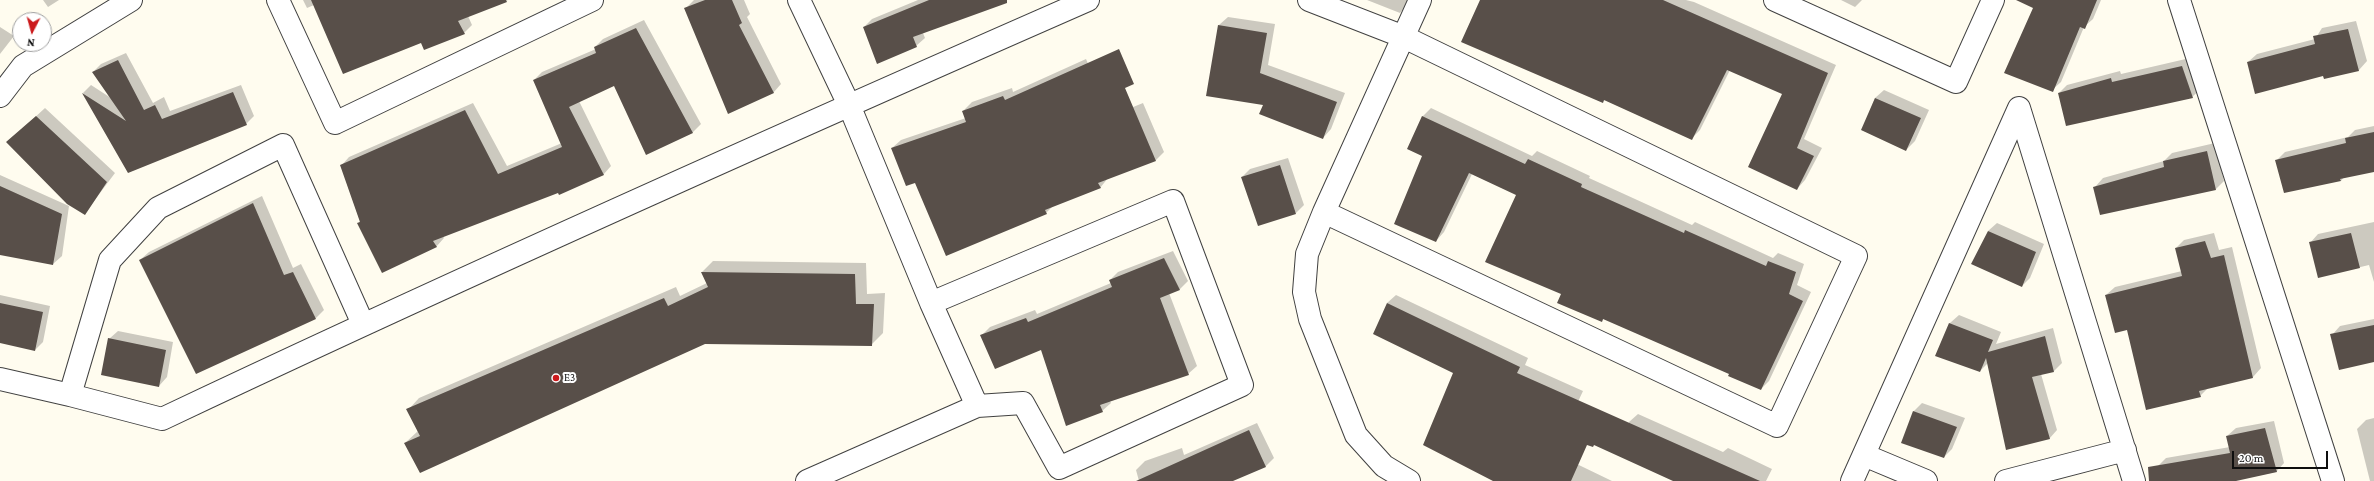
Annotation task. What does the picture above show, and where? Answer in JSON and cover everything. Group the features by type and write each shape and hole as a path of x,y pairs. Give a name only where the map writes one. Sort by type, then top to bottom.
{"street":[{"path":"0,96 23,66 131,0"},
{"path":"278,0 335,123 592,0"},
{"path":"799,0 849,105 976,406"},
{"path":"0,379 70,394 162,419 362,324 849,105 1088,0"},
{"path":"1309,0 1404,37 1856,256 1777,426 1324,212"},
{"path":"1410,481 1384,466 1356,435 1310,319 1304,292 1307,254 1324,212 1420,0"},
{"path":"1775,0 1956,82 1993,0"},
{"path":"2179,0 2333,481"},
{"path":"1852,481 2019,108 2134,481"},
{"path":"70,394 110,260 158,208 283,145 362,324"},
{"path":"807,481 976,406 1023,404 1059,468 1242,385 1173,201 931,302"},
{"path":"2006,481 2125,450"},
{"path":"1864,455 1926,481"}],"building":[{"path":"311,0 506,0 507,2 458,21 465,34 424,50 421,43 343,74"},
{"path":"705,0 732,0 742,23 739,25 774,93 728,114 684,8"},
{"path":"929,0 1007,0 1007,3 913,37 917,47 877,64 863,27"},
{"path":"1480,0 1663,0 1828,73 1797,148 1814,156 1797,190 1748,167 1782,94 1727,70 1692,140 1604,100 1603,103 1461,42"},
{"path":"2016,0 2097,0 2085,29 2080,27 2053,92 2004,73 2033,8"},
{"path":"1218,25 1267,33 1260,73 1337,102 1323,139 1259,114 1263,105 1206,96"},
{"path":"636,28 693,133 646,155 614,86 569,107 604,175 559,195 558,193 433,241 437,247 382,273 357,223 360,222 340,165 465,110 498,174 562,147 533,80 596,53 594,47"},
{"path":"2348,29 2359,71 2324,79 2323,76 2255,94 2247,62 2315,44 2313,36"},
{"path":"1119,49 1134,84 1125,88 1156,161 1098,183 1101,188 1045,210 1047,214 946,256 915,183 906,186 891,148 966,122 962,111 1003,96 1005,100"},
{"path":"118,60 144,110 155,105 162,119 233,92 247,125 128,173 82,93 126,121 92,72"},
{"path":"2182,66 2193,98 2066,126 2058,93 2111,78 2112,82"},
{"path":"1875,98 1921,118 1906,151 1861,130"},
{"path":"36,116 107,182 85,215 67,204 6,142"},
{"path":"1422,116 1525,164 1528,159 1582,184 1581,187 1684,233 1685,230 1766,266 1768,261 1796,272 1789,294 1803,301 1761,390 1728,376 1729,374 1603,319 1602,322 1557,303 1561,294 1485,262 1516,195 1469,173 1436,242 1394,224 1422,156 1407,149"},
{"path":"2374,132 2374,172 2340,179 2341,181 2284,193 2275,160 2346,143 2345,138"},
{"path":"2207,151 2216,190 2100,215 2093,187 2164,167 2163,161"},
{"path":"1280,165 1296,214 1258,226 1241,177"},
{"path":"0,186 62,214 53,265 0,255"},
{"path":"253,203 284,275 293,272 316,319 196,374 139,260"},
{"path":"1988,231 2036,252 2022,287 1971,264"},
{"path":"2351,233 2360,268 2318,278 2309,242"},
{"path":"2205,241 2211,258 2224,255 2253,378 2199,391 2201,397 2146,410 2127,330 2115,333 2105,295 2182,276 2175,248"},
{"path":"1164,258 1180,290 1160,298 1189,375 1100,405 1103,412 1066,426 1041,350 995,369 980,335 1026,318 1028,322 1112,287 1109,280"},
{"name":"E3","path":"701,272 855,274 856,304 874,304 872,346 705,344 420,473 404,443 420,436 406,409 664,298 668,306 708,287"},
{"path":"0,303 43,312 35,351 0,343"},
{"path":"1387,303 1520,367 1517,373 1760,481 1673,481 1594,445 1593,447 1587,445 1571,481 1493,481 1423,445 1453,373 1373,334"},
{"path":"1949,323 1993,340 1988,352 2045,336 2054,372 2032,377 2050,439 2006,450 1986,358 1980,372 1935,356"},
{"path":"2374,325 2374,362 2339,370 2330,334"},
{"path":"108,338 166,350 159,387 101,375"},
{"path":"1913,411 1957,427 1944,458 1901,443"},
{"path":"2265,428 2277,472 2236,481 2149,481 2148,467 2230,453 2226,436"},
{"path":"1249,430 1266,467 1233,481 1136,481"}],"place":[{"name":"E3","path":"556,378"}]}
